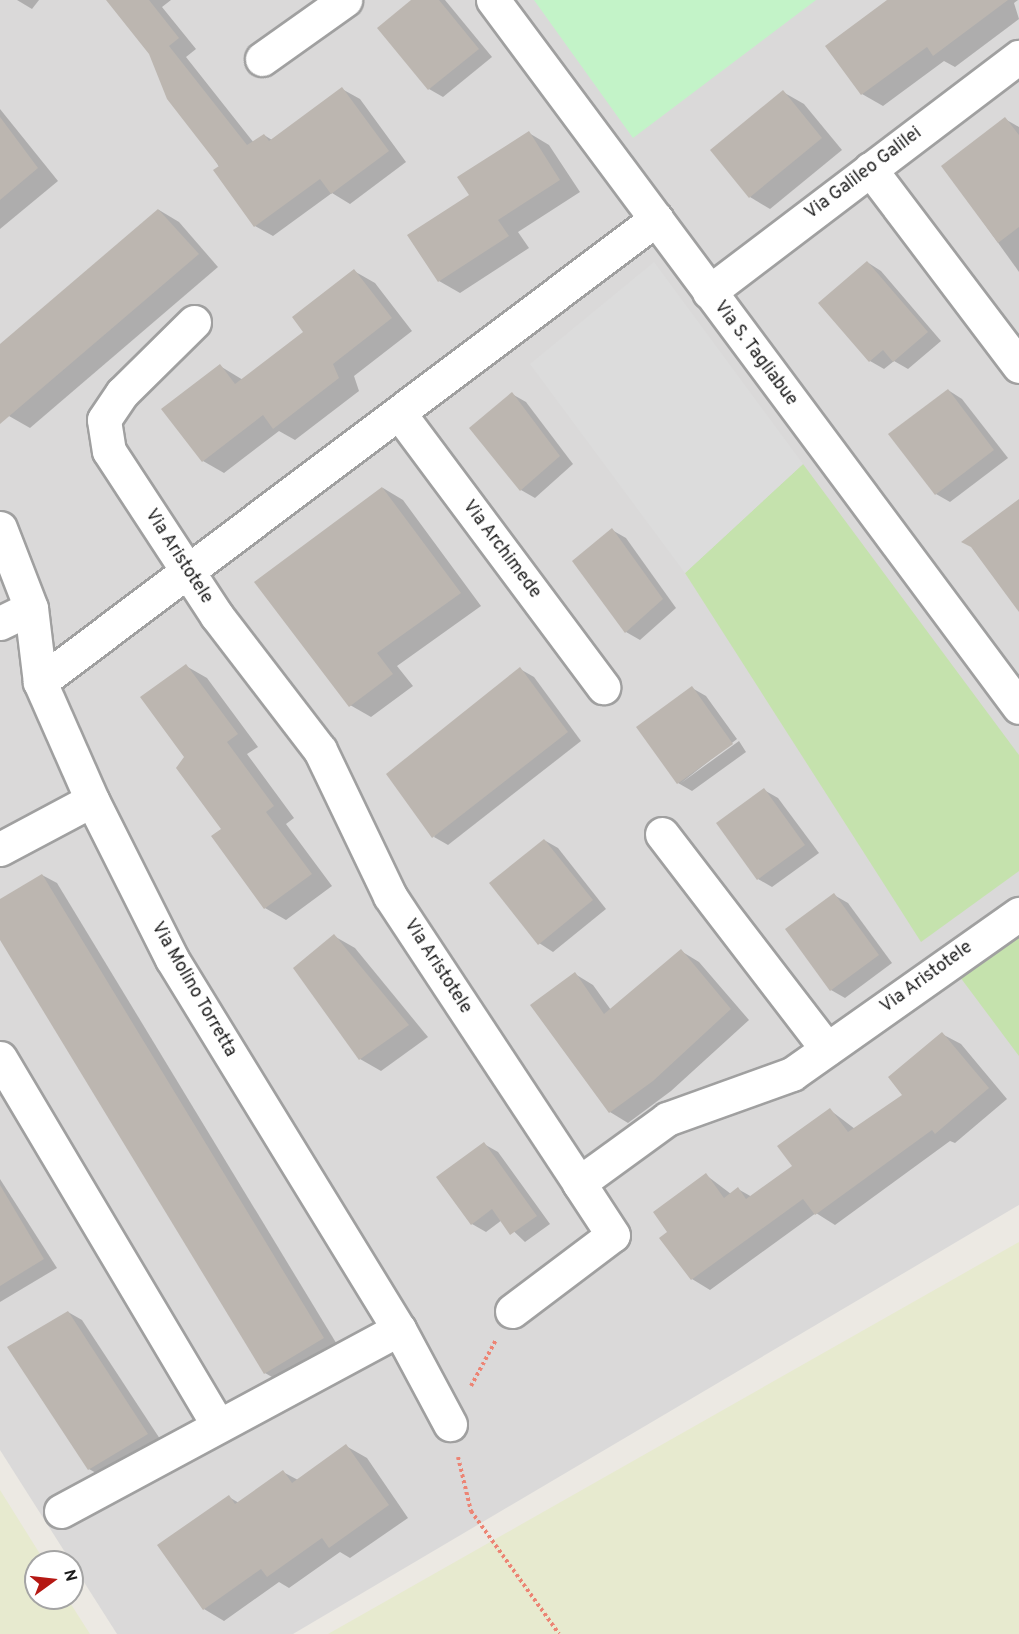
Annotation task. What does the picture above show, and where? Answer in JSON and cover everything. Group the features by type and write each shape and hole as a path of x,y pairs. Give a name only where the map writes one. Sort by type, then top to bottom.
{"street":[{"path":"262,59 345,0"},
{"name":"Via S. Tagliabue","path":"493,0 1019,706"},
{"name":"Via Galileo Galilei","path":"709,292 1019,57"},
{"path":"870,169 1019,366"},
{"path":"40,682 186,570 656,219"},
{"name":"Via Aristotele","path":"194,322 122,393 104,420 109,451 186,570 320,750 390,896 579,1183 667,1119 792,1074 1019,914"},
{"name":"Via Archimede","path":"399,413 603,687"},
{"name":"Via Molino Torretta","path":"0,528 31,608 40,682 92,800 172,960 399,1329 450,1424"},
{"path":"0,623 31,608"},
{"path":"0,849 92,800"},
{"path":"662,834 827,1050"},
{"path":"0,1058 218,1425"},
{"path":"512,1311 614,1235 579,1183"},
{"path":"61,1511 399,1329"}],"path":[{"path":"512,1311 450,1424 471,1511 559,1634"}],"shaded area":[{"path":"0,0 1019,0 1019,1205 293,1634 117,1634 84,1582 84,1550 64,1550 0,1450"},
{"path":"654,262 803,464 685,573 530,364"}],"green space":[{"path":"534,0 816,0 633,138"},
{"path":"803,464 1019,755 1019,871 921,942 685,573"},
{"path":"1019,930 1019,1056 957,973"},
{"path":"1019,1242 1019,1634 328,1634"},
{"path":"0,1490 38,1550 24,1550 24,1610 75,1610 90,1634 0,1634"}],"building":[{"path":"106,0 149,0 179,38 169,46 247,145 264,134 269,141 342,87 389,151 331,194 320,179 254,227 213,170 219,166 167,99 149,54"},
{"path":"411,0 439,0 479,49 428,90 377,28"},
{"path":"887,0 1008,0 933,56 927,47 861,95 825,46"},
{"path":"783,90 822,138 749,198 710,150"},
{"path":"0,117 38,168 0,200"},
{"path":"1005,117 1019,135 1019,227 998,243 941,166"},
{"path":"529,131 560,180 498,220 509,236 438,282 407,235 469,195 457,177"},
{"path":"158,209 199,254 0,424 0,344"},
{"path":"867,261 928,332 893,362 883,350 869,362 818,303"},
{"path":"354,269 392,318 333,364 339,378 273,429 263,415 202,462 161,409 220,364 235,384 303,332 292,317"},
{"path":"948,389 994,450 935,495 888,434"},
{"path":"512,392 560,456 520,491 469,428"},
{"path":"382,487 461,593 377,653 393,674 349,707 254,582"},
{"path":"1019,499 1019,612 971,547 961,542"},
{"path":"612,528 663,599 625,633 572,561"},
{"path":"186,664 238,734 227,742 274,806 266,812 312,874 264,909 211,836 221,829 176,768 184,757 140,697"},
{"path":"520,667 568,732 432,838 386,774"},
{"path":"692,686 733,744 677,784 636,727"},
{"path":"764,788 805,845 757,880 716,823"},
{"path":"544,839 593,900 538,945 489,883"},
{"path":"42,874 324,1338 264,1374 0,940 0,899"},
{"path":"834,893 879,955 830,991 785,929"},
{"path":"334,934 409,1025 359,1060 293,968"},
{"path":"681,949 731,1009 653,1081 609,1113 530,1005 575,972 604,1014"},
{"path":"942,1032 989,1088 935,1134 932,1130 815,1215 803,1199 691,1280 659,1238 667,1232 653,1212 706,1173 724,1198 738,1187 746,1199 792,1166 777,1146 830,1108 848,1132 902,1095 888,1077"},
{"path":"484,1142 537,1216 510,1235 492,1209 471,1225 436,1177"},
{"path":"0,1185 44,1259 0,1286"},
{"path":"68,1311 148,1434 88,1470 7,1347"},
{"path":"346,1444 389,1505 329,1548 322,1538 267,1577 261,1569 203,1610 157,1545 229,1495 235,1504 283,1470 292,1483"}]}
